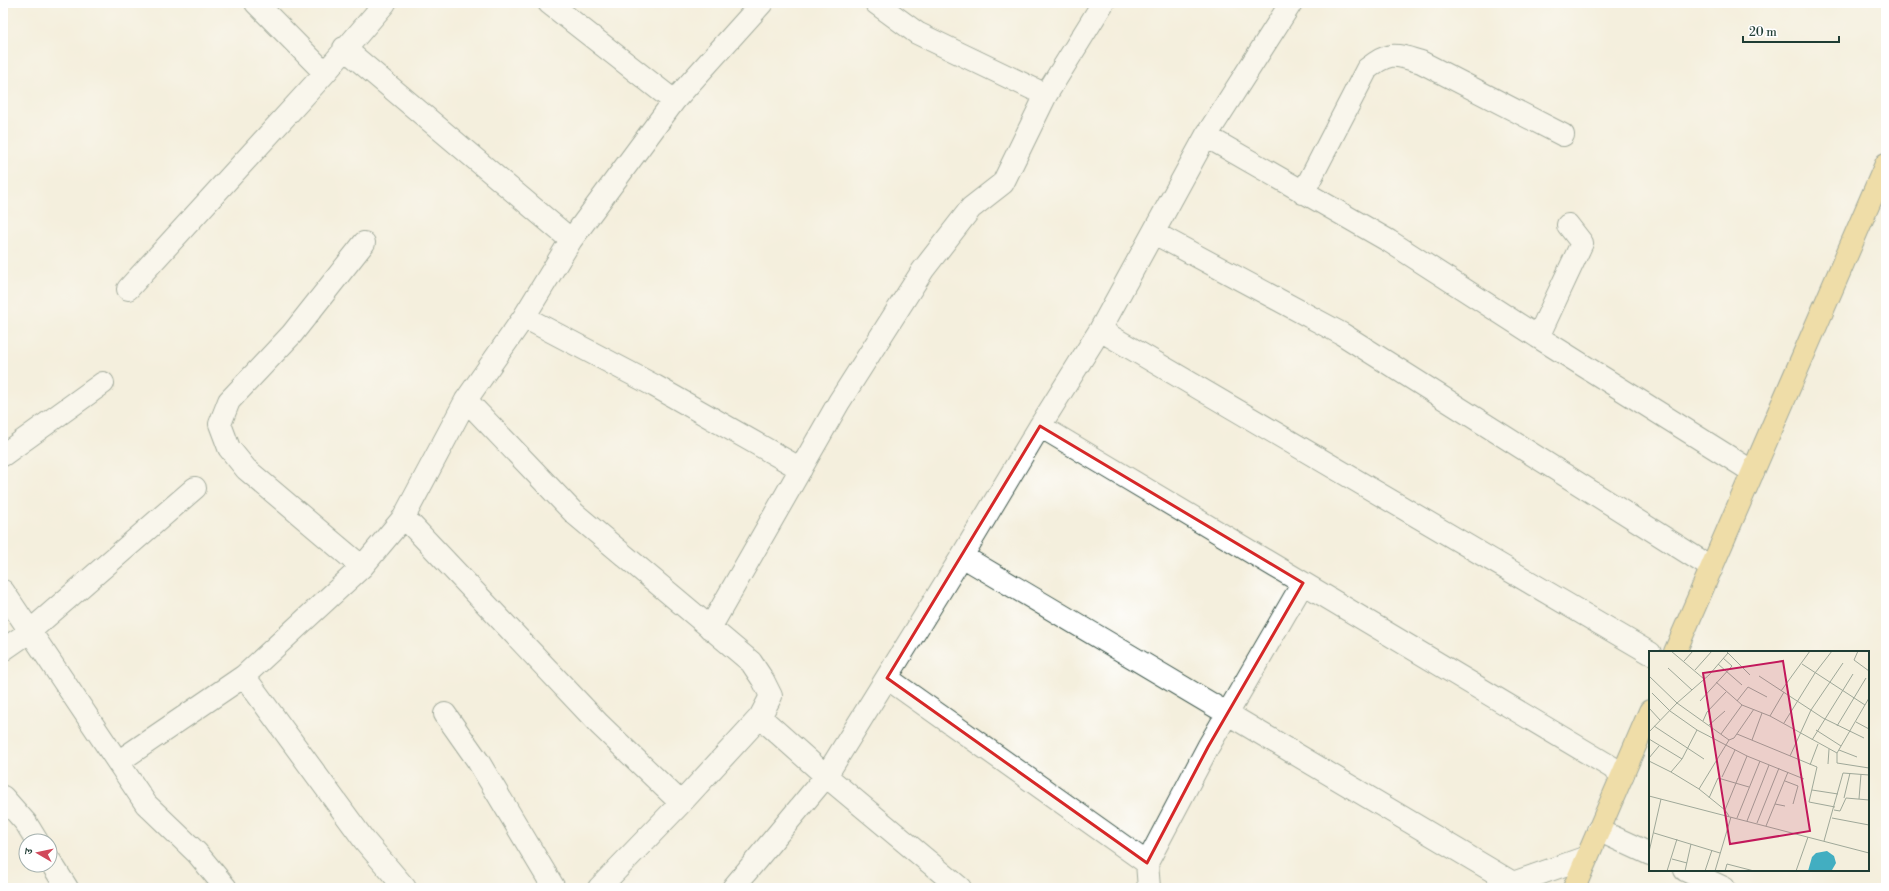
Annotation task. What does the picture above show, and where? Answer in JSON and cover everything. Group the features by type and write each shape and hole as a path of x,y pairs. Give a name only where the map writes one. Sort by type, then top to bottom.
{"main road":[{"path":"1675,651 1886,164"},
{"path":"1574,888 1649,713"}],"street":[{"path":"256,3 325,73"},
{"path":"128,289 325,73 344,48 385,3"},
{"path":"549,3 674,101"},
{"path":"118,762 244,676 362,567 404,517 466,400 524,317 571,240 674,101 762,3"},
{"path":"876,3 917,33 1046,95"},
{"path":"710,628 839,402 923,270 971,208 1003,183 1046,95 1103,3"},
{"path":"733,888 826,776 1100,330 1206,136 1291,3"},
{"path":"344,48 571,240"},
{"path":"1303,193 1367,68 1381,57 1397,55 1420,62 1563,135"},
{"path":"1206,136 1389,241 1538,337 1753,472"},
{"path":"1538,337 1582,243 1568,225"},
{"path":"1154,233 1342,334 1712,568"},
{"path":"362,567 246,469 229,448 220,424 229,401 292,334 364,243"},
{"path":"524,317 655,386 801,469"},
{"path":"1100,330 1649,652"},
{"path":"3,455 102,383"},
{"path":"466,400 575,514 751,662 763,680 771,696 760,717 682,803 600,888"},
{"path":"1040,426 1623,774"},
{"path":"3,650 29,632 195,488"},
{"path":"404,517 599,724 682,803"},
{"path":"962,556 1228,713 1510,885 1587,857"},
{"path":"1149,888 1147,863 1228,713 1303,584"},
{"path":"3,591 29,632 146,804 196,853 226,888"},
{"path":"244,676 364,840 405,888"},
{"path":"887,678 1147,863"},
{"path":"445,714 478,762 554,888"},
{"path":"760,717 826,776 960,888"},
{"path":"3,797 26,823 32,833"},
{"path":"1598,830 1649,854"},
{"path":"1688,871 1724,888"},
{"path":"57,873 65,887"}],"highlighted area":[{"path":"1040,426 1303,583 1208,747 1147,863 887,678"}]}
